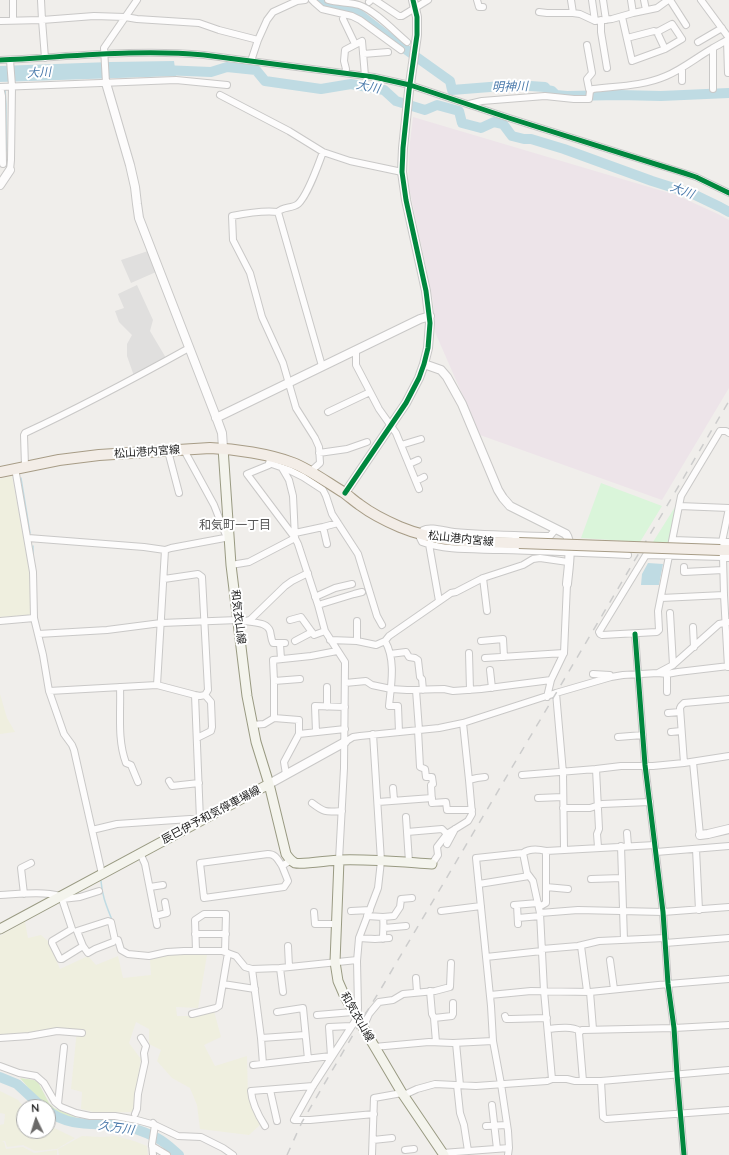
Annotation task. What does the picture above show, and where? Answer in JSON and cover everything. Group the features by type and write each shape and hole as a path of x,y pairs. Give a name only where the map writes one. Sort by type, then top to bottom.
{"main road":[{"name":"松山港内宮線","path":"0,472 59,460 99,455 223,448 256,453 270,460 293,463 345,493 357,504 375,515 400,527 421,534 456,540 725,550"},
{"name":"和気衣山線","path":"223,448 228,537 240,621 247,696 256,742 269,784"},
{"name":"辰巳伊予和気停車場線","path":"0,929 62,898 102,874 200,820 269,784 286,854 291,860"},
{"path":"291,860 300,863 339,860 432,864"},
{"name":"和気衣山線","path":"339,860 335,962 336,976 340,988 354,1019 363,1028 403,1094 443,1154"}],"street":[{"path":"13,0 13,20"},
{"path":"42,0 45,58"},
{"path":"137,0 104,48 106,82 130,165 135,187 139,218 222,433 223,448"},
{"path":"251,61 258,40 267,20 273,12 296,0 305,0"},
{"path":"312,0 322,9 352,16 360,20 401,50"},
{"path":"328,0 358,5 366,8 406,42"},
{"path":"372,1 399,16 402,16 414,4 428,0"},
{"path":"477,0 479,7 483,7"},
{"path":"571,0 573,13"},
{"path":"592,0 601,20"},
{"path":"603,0 601,32 607,68"},
{"path":"631,0 632,13"},
{"path":"644,0 646,10"},
{"path":"539,12 573,13 601,20 622,17 632,13 660,7 669,0 686,25"},
{"path":"701,0 722,28 728,39 728,73"},
{"path":"345,493 413,391 424,364 429,336 430,316 406,200 402,172 403,148 416,49 417,27 414,4"},
{"path":"0,21 42,20 94,16 125,17 199,24 258,40"},
{"path":"622,17 632,61 665,49 682,39 672,24 657,32 654,31 627,38"},
{"path":"343,20 355,44"},
{"path":"698,42 722,28"},
{"path":"657,32 665,49"},
{"path":"590,93 593,89 650,82 665,77 728,39"},
{"path":"345,73 345,50 362,42 365,76"},
{"path":"469,104 482,101 545,96 589,99 590,93 587,79 592,73 587,45"},
{"path":"713,48 713,89"},
{"path":"363,54 388,52"},
{"path":"0,60 10,61 104,55 183,53 365,76 469,104 684,173 696,177 729,193"},
{"path":"0,185 6,166 6,86 10,61"},
{"path":"682,68 682,81"},
{"path":"6,86 176,80 227,85"},
{"path":"6,86 2,96 6,166"},
{"path":"220,95 289,131 323,152 350,161 402,172"},
{"path":"310,472 320,463 319,447 316,438 296,408 290,382 283,363 262,317 250,273 234,240 232,216 272,211 278,212 281,209 294,206 299,203 306,194 323,152"},
{"path":"278,212 322,366"},
{"path":"216,418 420,319 430,316"},
{"path":"102,874 74,750 72,744 64,734 49,691 46,667 34,618 33,572 20,467 24,435 25,433 108,393 189,348"},
{"path":"356,350 356,365 379,409 396,433 419,489"},
{"path":"424,364 441,370 447,376 462,404 498,490 503,498 510,506 555,530 566,534 568,538 569,552 564,652 551,680 547,697"},
{"path":"328,412 370,392"},
{"path":"725,550 669,555 646,554 599,632 600,634 636,634 657,632 659,630 658,611 669,555 682,494 720,431 724,430 729,433"},
{"path":"401,446 421,439"},
{"path":"319,453 347,449 367,442"},
{"path":"168,450 180,493"},
{"path":"28,538 165,550 228,537 214,505 184,450"},
{"path":"295,535 247,474 269,465 270,460 282,468 303,477 323,490 332,514 358,554 376,616 382,625"},
{"path":"409,464 418,460"},
{"path":"282,468 289,480 294,496 295,535 315,596 324,631 344,662 345,742 339,860"},
{"path":"416,481 424,477"},
{"path":"269,784 353,737 439,728 463,723 611,677 638,674 667,674 728,667 727,622 723,570 729,508 680,506"},
{"path":"232,565 249,562 295,535 338,523"},
{"path":"323,527 327,544"},
{"path":"555,530 550,536 448,532 427,528 423,530 420,538 422,542 428,544 460,548 628,555"},
{"path":"673,540 725,550"},
{"path":"428,544 439,601"},
{"path":"157,685 162,623 165,550"},
{"path":"330,640 357,641 376,645 385,641 389,636 451,593 456,592 483,578 536,558 568,562"},
{"path":"684,567 684,572 723,570"},
{"path":"38,634 107,630 162,623 250,620 292,581 308,573"},
{"path":"164,579 198,574 202,577 208,690 205,695"},
{"path":"483,578 487,611"},
{"path":"315,596 335,588 352,584"},
{"path":"318,606 362,592"},
{"path":"661,598 724,595"},
{"path":"670,613 673,665"},
{"path":"290,620 301,617 314,635 324,631"},
{"path":"0,621 34,618"},
{"path":"240,621 267,626 273,644 282,643 281,659"},
{"path":"357,621 357,641"},
{"path":"658,673 673,665 719,624 727,622"},
{"path":"692,627 694,647"},
{"path":"295,641 312,632"},
{"path":"636,634 645,765 663,912 668,984 674,1028 684,1155"},
{"path":"481,641 503,639 504,657"},
{"path":"385,641 392,663 389,706 398,706 399,732"},
{"path":"274,718 273,660 311,656 337,651"},
{"path":"390,654 406,652 409,657 418,660 420,677 422,679 419,690 420,767 425,769 426,777 432,777 432,803 446,802 447,810 472,810"},
{"path":"485,658 564,652"},
{"path":"469,653 470,690"},
{"path":"490,670 492,688"},
{"path":"593,674 610,675 611,677"},
{"path":"667,674 667,692"},
{"path":"274,681 300,679"},
{"path":"345,683 366,681 372,685 391,688 419,690 444,689 453,691 492,688 551,680"},
{"path":"49,691 157,685 195,695 205,695"},
{"path":"120,687 123,754 126,763 131,765 138,782"},
{"path":"326,707 327,688"},
{"path":"556,693 563,773 564,849"},
{"path":"92,830 117,824 190,819 200,820 195,695"},
{"path":"197,738 211,731 212,727 211,702 205,695"},
{"path":"684,764 680,712 681,706 684,703 729,699"},
{"path":"316,732 315,706 345,707"},
{"path":"668,713 680,712"},
{"path":"252,725 264,724 274,718 299,720 299,734 284,762 286,774"},
{"path":"432,864 438,855 437,847 447,834 468,821 472,814 470,780 463,723"},
{"path":"299,734 345,729"},
{"path":"671,732 682,732"},
{"path":"373,734 381,861 378,888 359,938 357,960 358,1008 354,1019 294,1120 374,1114"},
{"path":"618,737 643,735"},
{"path":"522,775 563,773 621,766 684,764 729,756"},
{"path":"693,762 700,836 729,829"},
{"path":"596,769 599,829 597,834 598,847"},
{"path":"470,780 485,777"},
{"path":"169,781 172,786 199,783"},
{"path":"393,788 394,800"},
{"path":"538,798 563,797"},
{"path":"378,802 432,798"},
{"path":"563,808 590,808 598,805 650,802"},
{"path":"312,803 324,812 342,811"},
{"path":"406,817 409,862"},
{"path":"407,832 442,829 447,834"},
{"path":"448,844 455,829"},
{"path":"627,833 628,846"},
{"path":"621,846 624,940"},
{"path":"443,1154 496,1149 508,1152 507,1125 493,1041 490,995 476,858 523,853 527,850 533,849 546,851 628,846 696,849 729,846"},
{"path":"696,849 699,910"},
{"path":"546,851 546,903 539,910 518,921 515,905 539,910 623,912 663,912 729,907"},
{"path":"523,853 527,873 532,881 539,910 544,991 552,1079"},
{"path":"140,854 145,864 157,925"},
{"path":"272,854 277,858 282,866 288,881 284,887 204,898 200,863 272,854"},
{"path":"282,866 291,860"},
{"path":"24,894 21,868 31,863"},
{"path":"479,884 529,876"},
{"path":"591,879 622,878"},
{"path":"150,887 163,885"},
{"path":"546,887 568,889"},
{"path":"0,895 52,893 62,898 80,897 99,891"},
{"path":"62,898 74,930 88,954 95,949 115,940"},
{"path":"367,916 394,916 400,907 401,899 412,898"},
{"path":"156,916 167,913 165,902"},
{"path":"441,912 481,906"},
{"path":"351,911 370,910"},
{"path":"314,912 315,924 336,924"},
{"path":"192,1014 219,1006 226,952 226,914 204,914 195,920 196,950"},
{"path":"359,938 386,938 383,931 383,917"},
{"path":"83,946 62,959 60,958 52,941 74,930 108,921 111,922 115,940 118,940 121,950 128,954 149,956 169,952 196,950 219,951 236,956 245,967 252,969 280,968 357,960"},
{"path":"384,928 406,926"},
{"path":"195,934 226,934"},
{"path":"486,957 581,946 599,941 729,938"},
{"path":"288,946 289,967"},
{"path":"581,946 593,1029"},
{"path":"610,960 614,989"},
{"path":"363,1028 369,1014 379,1002 392,1000 403,994 450,988 451,963"},
{"path":"280,968 283,992"},
{"path":"252,969 263,1064"},
{"path":"416,978 417,992"},
{"path":"490,995 544,991 588,992 729,979"},
{"path":"223,984 255,989"},
{"path":"430,991 436,1042"},
{"path":"434,1018 452,1016 453,1003"},
{"path":"277,1012 303,1008 308,1059"},
{"path":"317,1016 354,1019"},
{"path":"505,1016 506,1019 547,1018"},
{"path":"331,1056 329,1027 354,1019"},
{"path":"548,1029 565,1028 580,1031 593,1029 674,1028 729,1025"},
{"path":"0,1038 35,1035 57,1031 82,1033"},
{"path":"580,1031 583,1081"},
{"path":"261,1038 305,1035"},
{"path":"135,1114 145,1062 144,1053 146,1046 141,1038"},
{"path":"374,1047 428,1042 456,1043 493,1041"},
{"path":"456,1043 460,1113 464,1126 468,1151"},
{"path":"58,1104 64,1047"},
{"path":"253,1064 331,1056"},
{"path":"0,1066 18,1073 31,1074 41,1079 53,1100 71,1111 83,1115 115,1116 135,1114 153,1122 155,1127 152,1145 153,1155"},
{"path":"372,1155 374,1098 403,1094 435,1084 501,1084 547,1081 552,1079 601,1081 729,1070"},
{"path":"601,1081 603,1117 606,1119 729,1110"},
{"path":"265,1126 253,1105 251,1091 313,1086"},
{"path":"270,1090 277,1121"},
{"path":"492,1105 496,1149"},
{"path":"115,1116 138,1120 178,1136 201,1137 233,1155"},
{"path":"486,1126 507,1125"},
{"path":"373,1140 392,1138"},
{"path":"152,1145 167,1155"}],"shaded area":[{"path":"413,117 676,195 729,220 729,388 662,500 480,435 435,332 433,301 408,182"},
{"path":"148,251 156,272 131,283 121,260"},
{"path":"137,285 153,320 150,331 166,358 134,376 127,356 127,344 132,335 119,322 115,311 124,308 118,294"}],"green space":[{"path":"12,476 29,566 32,590 31,615 0,617 0,479"},
{"path":"601,483 662,506 640,542 581,538"},
{"path":"680,499 671,544 653,542"},
{"path":"0,694 7,718 15,732 0,734"},
{"path":"25,922 28,938 41,935 48,941 60,969 88,956 96,965 118,956 123,978 151,975 150,960 171,954 207,955 198,1008 176,1007 177,1016 190,1016 214,1011 221,1037 204,1045 215,1066 247,1056 248,1098 260,1125 249,1135 200,1129 197,1105 190,1088 172,1078 157,1061 161,1050 149,1044 149,1029 136,1022 129,1043 141,1059 133,1112 97,1113 81,1109 82,1092 71,1089 77,1030 0,1035 0,936"},
{"path":"20,1078 38,1082 47,1099 38,1098"},
{"path":"0,1091 16,1099 16,1139 56,1139 56,1129 75,1138 57,1149 35,1151 23,1145 7,1147 5,1141 2,1141 4,1142 6,1149 23,1147 34,1153 57,1150 57,1155 0,1155 0,1125 4,1124 5,1114 0,1113"},
{"path":"56,1109 77,1118 68,1118 56,1113"},
{"path":"82,1136 116,1136 134,1141 147,1146 148,1155 59,1155 58,1149"}],"water":[{"path":"174,61 176,76 0,82 0,66"},
{"path":"648,563 663,564 659,585 641,585 642,574"}],"waterway":[{"name":"明神川","path":"319,0 323,3 350,9 360,15 450,81 452,90 515,85 545,87 547,90 552,91 556,95 567,96 661,96 729,93"},
{"name":"大川","path":"162,70 211,72 227,67 256,70 265,81 321,89 351,84 384,90 396,101 425,110 437,105 459,111 462,123 481,128 494,122 503,124 512,136 531,139 564,149 652,181 693,194 729,212"},
{"path":"5,89 6,151"},
{"path":"21,478 30,533"},
{"path":"33,546 33,554"},
{"path":"101,881 104,897 112,920"},
{"name":"久万川","path":"0,1077 17,1084 33,1099"},
{"name":"久万川","path":"56,1116 72,1122 116,1125 137,1130 160,1140 179,1155"}],"railway":[{"path":"287,1155 302,1122 360,1023 729,401"}],"cycle path":[{"path":"345,493 406,403 419,378 428,348 430,323 426,291 406,200 402,172 409,91 417,35 417,17 413,0"},
{"path":"0,60 102,54 178,53 374,77 410,85 684,173 696,177 729,193"},
{"path":"635,634 645,765 663,912 668,984 674,1028 684,1155"}],"district":[{"name":"和気町一丁目","path":"235,525"}]}
